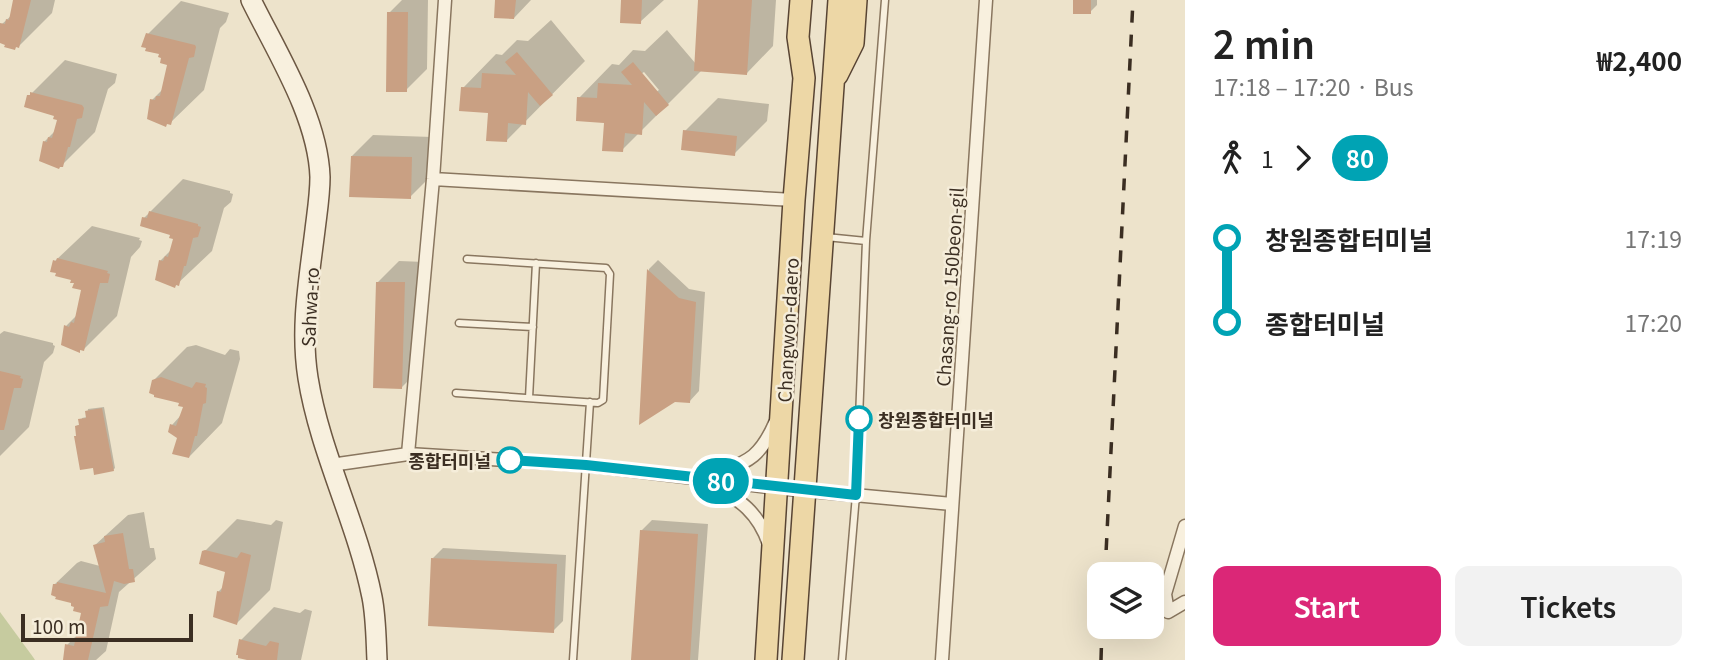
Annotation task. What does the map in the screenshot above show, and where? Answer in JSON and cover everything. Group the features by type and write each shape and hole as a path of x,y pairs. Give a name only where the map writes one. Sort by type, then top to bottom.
{"main road":[{"name":"Sahwa-ro","path":"251,0 297,93 316,149 320,177 319,194 304,339 316,420 361,556 372,598 377,660"},
{"name":"Changwon-daero","path":"766,660 804,78 799,37 801,0"},
{"path":"804,78 812,0"},
{"name":"Changwon-daero","path":"793,660 839,0"},
{"path":"833,83 853,44 856,0"}],"street":[{"path":"408,454 433,179 445,0"},
{"name":"Chasang-ro 150beon-gil","path":"942,660 986,0"},
{"path":"433,179 794,200"},
{"path":"705,479 735,468 754,455 771,433 783,404"},
{"path":"331,465 408,454 586,465 778,488 952,504"},
{"path":"705,479 748,507 760,521 773,555"},
{"path":"1185,526 1165,594 1168,612 1185,602"}],"lane":[{"path":"842,660 856,495 866,241 886,0"},
{"path":"821,237 866,241"},
{"path":"456,393 598,403 603,400 610,274 606,268 467,258"},
{"path":"529,398 536,263"},
{"path":"459,323 533,327"},
{"path":"573,660 590,402"}],"green space":[{"path":"0,612 33,657 35,660 0,660"}],"building":[{"path":"13,0 31,0 19,48 16,47 15,50 0,43 0,23 5,24 6,19 9,20"},
{"path":"495,0 516,0 514,19 494,18"},
{"path":"621,0 642,0 641,24 620,23"},
{"path":"698,0 752,0 747,75 694,71"},
{"path":"1073,0 1091,0 1091,14 1073,14"},
{"path":"387,12 408,12 407,92 386,92"},
{"path":"146,33 196,47 194,57 189,58 171,125 167,124 166,127 147,119 150,99 155,100 156,96 160,96 167,65 160,63 159,54 145,51 146,48 141,47"},
{"path":"517,52 553,95 540,106 528,92 526,125 508,123 507,142 486,141 488,113 459,111 461,87 481,88 482,73 516,75 505,62"},
{"path":"633,62 669,105 656,116 644,102 642,135 625,133 623,152 602,151 604,123 576,121 577,97 597,98 598,83 632,85 621,72"},
{"path":"30,92 82,105 84,108 82,118 77,119 63,167 59,169 39,161 43,141 47,142 48,137 52,138 57,120 53,119 54,116 24,107"},
{"path":"683,130 737,136 735,156 681,150"},
{"path":"351,156 412,157 411,199 349,197"},
{"path":"149,211 201,227 198,237 193,238 179,286 176,285 175,288 155,280 159,260 163,261 165,256 168,257 173,239 169,238 170,235 140,226 142,217 147,218"},
{"path":"57,258 108,271 110,274 108,283 100,283 84,351 80,350 80,353 61,345 64,325 69,327 71,322 74,323 81,290 72,288 74,283 70,283 71,280 50,272 53,260 56,261"},
{"path":"647,269 679,298 696,302 690,403 675,402 639,425"},
{"path":"376,282 405,282 402,389 373,388"},
{"path":"0,371 21,376 23,379 21,388 14,388 4,430 0,430"},
{"path":"161,377 192,388 196,382 206,384 206,403 203,404 197,436 189,458 172,454 177,438 168,432 170,424 176,426 183,407 178,406 179,403 154,397 149,393 152,380"},
{"path":"102,408 114,471 94,475 93,468 80,470 74,436 75,426 79,425 78,419 86,418 85,411"},
{"path":"640,530 698,534 690,660 631,660"},
{"path":"123,533 129,569 133,569 135,582 124,584 114,581 108,606 100,607 88,660 63,660 65,644 74,646 81,613 73,611 71,603 55,599 56,597 51,595 53,584 57,582 106,593 93,545 105,542 104,536"},
{"path":"202,551 237,558 241,552 251,555 237,625 213,617 217,591 221,592 225,572 199,564"},
{"path":"431,558 557,564 554,633 428,626"},
{"path":"239,639 266,646 270,641 279,643 277,660 238,658 236,655"}],"railway":[{"path":"1106,562 1133,0"},
{"path":"1101,660 1102,639"}],"bus line":[{"name":"80","path":"510,460 586,465 856,495 859,419"}],"place":[{"name":"창원종합터미널","path":"859,419"},
{"name":"종합터미널","path":"510,460"}]}
